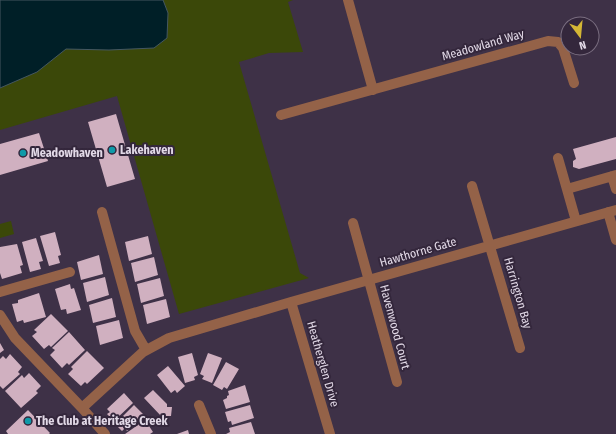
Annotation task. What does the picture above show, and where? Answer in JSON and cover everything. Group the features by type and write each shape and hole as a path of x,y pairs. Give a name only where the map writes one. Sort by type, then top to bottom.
{"street":[{"path":"348,0 373,90"},
{"name":"Meadowland Way","path":"281,115 548,41 558,42 563,48 574,83"},
{"path":"558,158 576,221"},
{"path":"567,189 614,175 616,190"},
{"name":"Harrington Bay","path":"472,186 520,348"},
{"path":"612,211 616,240"},
{"name":"Hawthorne Gate","path":"82,408 146,350 169,338 612,211"},
{"path":"102,212 135,331 146,350"},
{"name":"Havenwood Court","path":"352,223 397,382"},
{"path":"0,292 70,272"},
{"name":"Heatherglen Drive","path":"291,302 330,434"},
{"path":"0,315 5,326 15,338 105,434"},
{"path":"199,405 211,434"}],"green space":[{"path":"0,0 293,0 288,2 303,52 269,53 239,62 300,273 309,278 179,314 117,96 0,130"},
{"path":"11,221 14,234 0,238 0,224"}],"water":[{"path":"0,0 163,0 168,13 167,38 154,48 109,50 66,49 37,72 0,88"}],"building":[{"name":"Lakehaven","path":"116,114 135,179 107,187 88,122"},
{"name":"Meadowhaven","path":"39,133 48,161 0,175 0,144"},
{"path":"616,137 616,159 579,169 573,167 573,161 576,159 573,149"},
{"path":"55,232 61,255 58,256 60,263 49,266 40,236"},
{"path":"148,236 152,254 129,261 125,242"},
{"path":"36,238 43,261 39,262 41,269 30,272 22,242"},
{"path":"17,244 23,265 20,266 22,273 2,279 0,273 0,247"},
{"path":"99,255 103,274 81,280 77,262"},
{"path":"154,257 158,275 135,282 131,263"},
{"path":"105,277 109,295 87,302 83,283"},
{"path":"160,278 164,296 141,303 137,284"},
{"path":"70,284 71,289 74,288 81,310 67,314 66,309 61,310 55,289"},
{"path":"39,293 46,317 24,323 23,320 17,322 12,304 18,303 18,300"},
{"path":"112,298 116,317 93,323 89,305"},
{"path":"166,299 170,317 147,324 143,305"},
{"path":"51,314 68,331 51,347 49,345 44,349 32,336 37,332 34,330"},
{"path":"119,320 123,338 100,345 96,326"},
{"path":"69,332 85,350 69,365 67,363 62,368 50,355 55,350 52,348"},
{"path":"0,343 4,350 0,353"},
{"path":"87,351 104,368 87,384 85,382 81,386 68,374 73,369 71,367"},
{"path":"192,353 198,375 194,377 195,380 185,383 178,357"},
{"path":"208,353 222,358 212,383 202,379 204,376 200,374"},
{"path":"10,354 22,367 18,372 20,374 3,389 0,386 0,359 3,356 6,359"},
{"path":"226,362 239,369 227,389 224,387 222,390 213,385"},
{"path":"168,366 185,386 177,393 175,390 171,393 157,375"},
{"path":"29,373 41,386 36,391 38,393 21,408 5,391 22,375 24,378"},
{"path":"245,385 250,402 226,409 223,400 229,395 228,391"},
{"path":"153,390 167,404 167,407 172,407 171,416 161,416 144,398"},
{"path":"124,393 133,403 114,421 107,414 110,412 107,409"},
{"path":"134,405 144,415 127,431 125,428 122,431 115,424"},
{"path":"250,405 254,418 232,425 231,421 228,422 225,412"},
{"name":"The Club at Heritage Creek","path":"28,410 50,433 49,434 8,434 6,431"},
{"path":"145,420 153,432 150,434 125,434"},
{"path":"251,422 255,434 226,434 230,432 229,428"},
{"path":"188,430 189,434 177,434"}],"place":[{"name":"Lakehaven","path":"112,150"},
{"name":"Meadowhaven","path":"23,153"},
{"name":"The Club at Heritage Creek","path":"28,421"}]}
